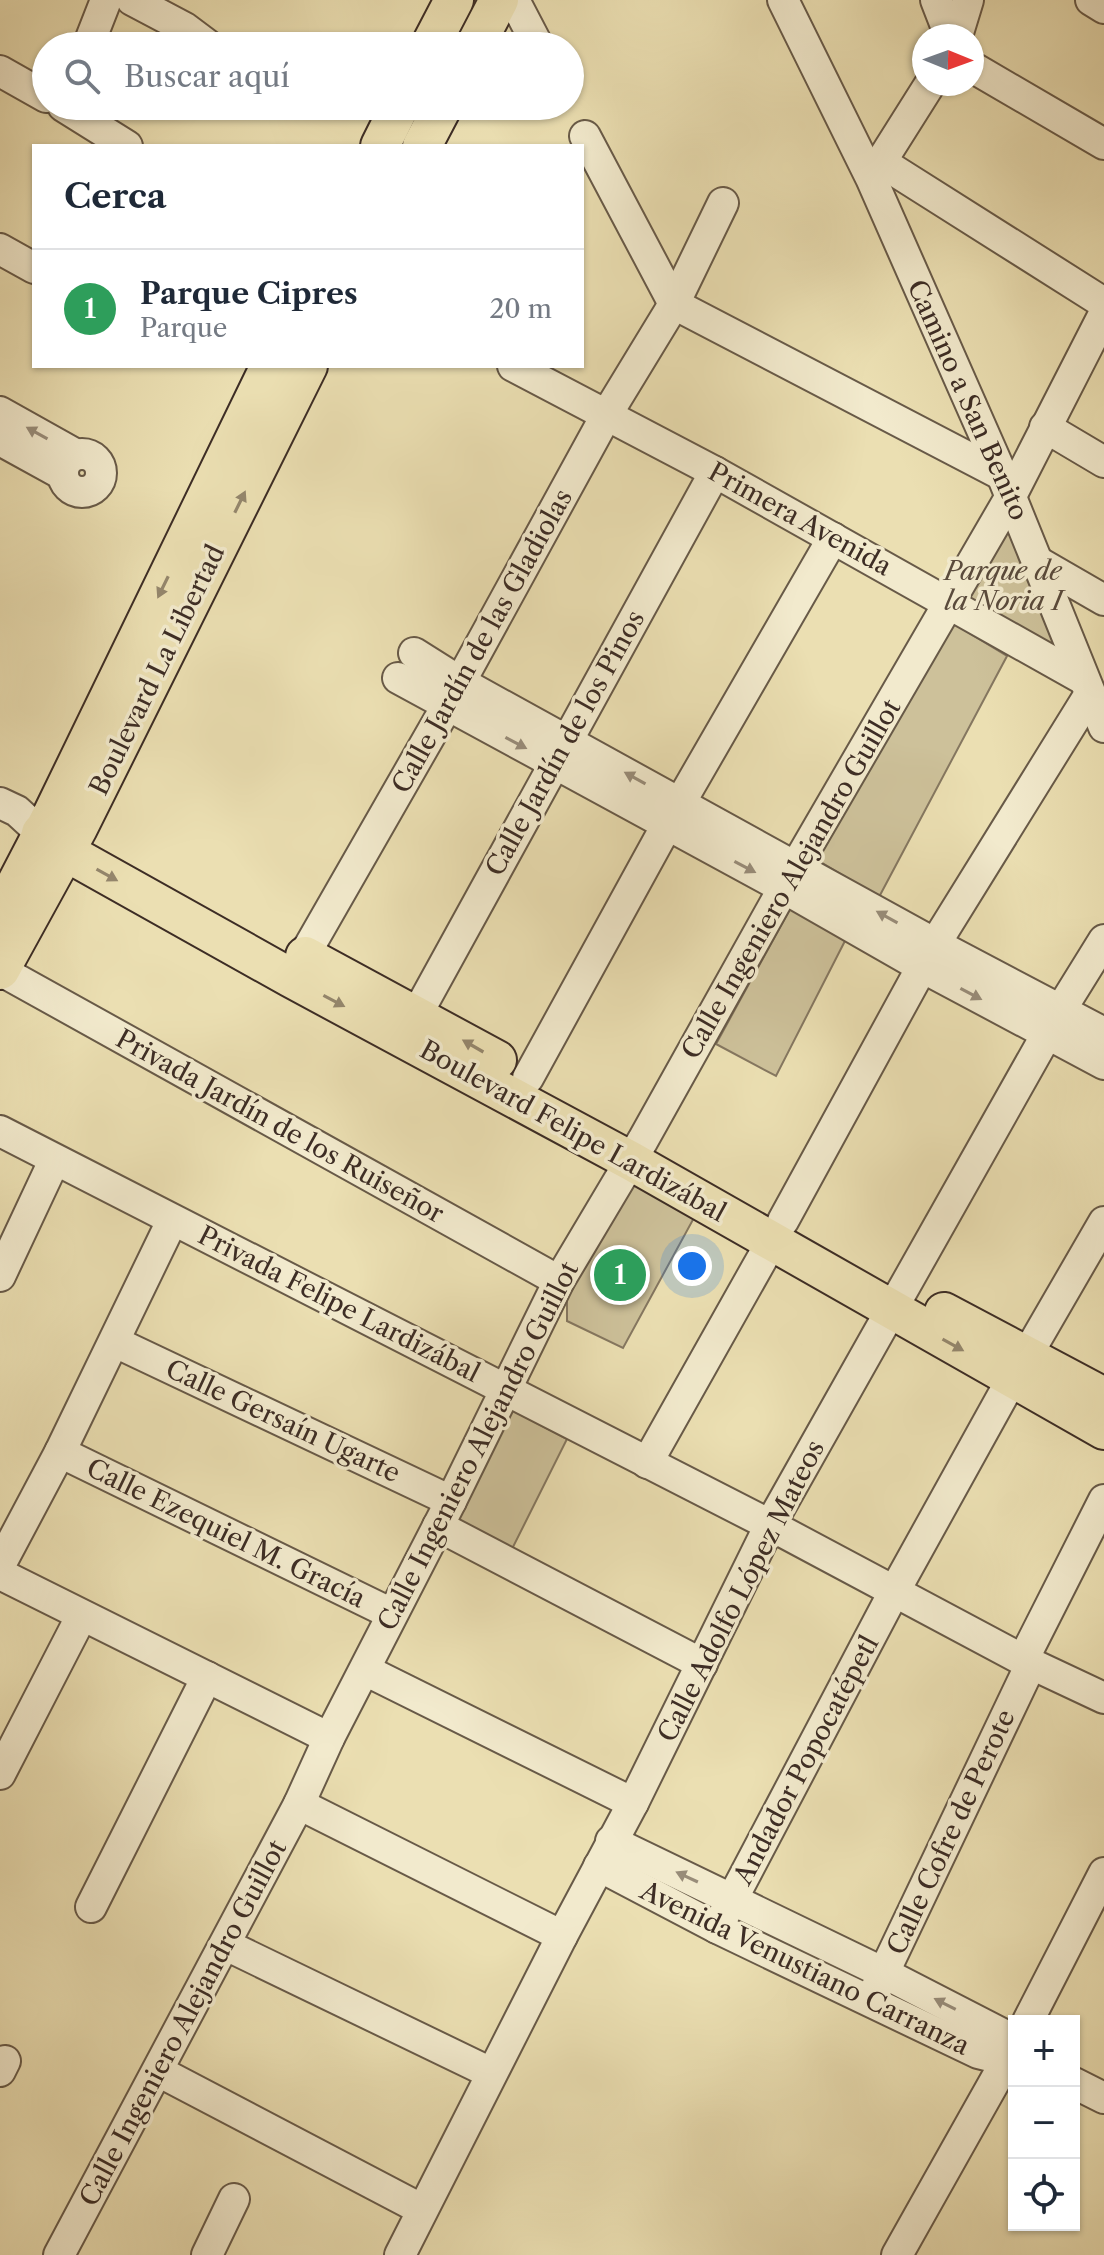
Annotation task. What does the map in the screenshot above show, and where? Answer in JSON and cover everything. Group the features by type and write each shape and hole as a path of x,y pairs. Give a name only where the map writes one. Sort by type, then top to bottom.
{"main road":[{"path":"437,32 454,0"},
{"path":"482,32 499,0"},
{"path":"381,144 393,120"},
{"path":"423,144 436,120"},
{"name":"Boulevard La Libertad","path":"0,915 42,824 269,368"},
{"name":"Boulevard La Libertad","path":"0,970 42,824 307,368"},
{"name":"Boulevard Felipe Lardizábal","path":"42,824 637,1151 1019,1367 1104,1430"},
{"name":"Boulevard Felipe Lardizábal","path":"298,967 417,1014 528,1078 637,1151"},
{"name":"Boulevard Felipe Lardizábal","path":"1019,1367 1104,1397"}],"street":[{"path":"93,32 106,0"},
{"path":"132,0 190,32"},
{"path":"514,0 531,32"},
{"name":"Camino a San Benito","path":"783,0 876,170 1104,727"},
{"path":"936,0 945,24"},
{"path":"961,24 968,0"},
{"path":"1091,0 1104,8"},
{"path":"0,71 32,89"},
{"path":"984,74 1104,144"},
{"path":"922,96 876,170 1104,303"},
{"path":"85,120 124,144"},
{"path":"585,136 674,304 1006,485"},
{"name":"Calle Jardín de las Gladiolas","path":"298,967 454,694 607,414 674,304 723,203"},
{"path":"0,249 32,267"},
{"name":"Calle Ingeniero Alejandro Guillot","path":"59,2255 299,1804 329,1738 445,1513 559,1281 637,1151 949,602 1006,485 1045,427 1104,314"},
{"name":"Primera Avenida","path":"517,368 715,472 949,602 1086,687"},
{"path":"0,412 68,464 0,440"},
{"path":"1045,427 1104,462"},
{"name":"Calle Jardín de los Pinos","path":"417,1014 715,472"},
{"path":"528,1078 674,814 833,538"},
{"path":"1038,562 1104,600"},
{"path":"406,665 1054,1023 1104,1064"},
{"path":"647,1463 928,956 1086,687"},
{"name":"Calle Adolfo López Mateos","path":"400,2255 491,2073 633,1803 770,1525 1104,940"},
{"name":"Privada Jardín de los Ruiseñor","path":"0,970 559,1281"},
{"path":"1054,1023 1104,1033"},
{"name":"Privada Felipe Lardizábal","path":"0,1131 770,1525 1027,1662 1104,1698"},
{"path":"0,1276 54,1161"},
{"path":"0,1565 115,1342 172,1221"},
{"name":"Andador Popocatépetl","path":"717,1928 894,1592 1104,1222"},
{"name":"Calle Gersaín Ugarte","path":"115,1342 445,1513 702,1664"},
{"name":"Calle Ezequiel M. Gracía","path":"60,1452 392,1614"},
{"name":"Calle Cofre de Perote","path":"870,2001 1104,1500"},
{"path":"0,1574 329,1738"},
{"path":"0,1774 81,1617"},
{"path":"365,1670 633,1803"},
{"path":"91,1907 207,1677"},
{"path":"299,1804 562,1936"},
{"name":"Avenida Venustiano Carranza","path":"605,1853 733,1899 884,1973 1008,2050"},
{"name":"Avenida Venustiano Carranza","path":"605,1853 717,1928 978,2053 1008,2053"},
{"path":"1031,2015 1104,1873"},
{"path":"226,1945 491,2073"},
{"path":"897,2255 1008,2060"},
{"path":"158,2071 421,2209"},
{"path":"1080,2086 1104,2098"},
{"path":"207,2255 234,2199"}],"green space":[{"name":"Parque de la Noria I","path":"1007,514 1068,666 963,595"},
{"path":"946,619 1007,656 879,897 814,858"},
{"path":"795,900 849,933 776,1076 716,1044"},
{"path":"627,1180 695,1216 623,1348 567,1321 567,1296"},
{"path":"512,1410 567,1439 509,1555 452,1527"}],"place":[{"name":"Parque Cipres","path":"620,1275"}]}
